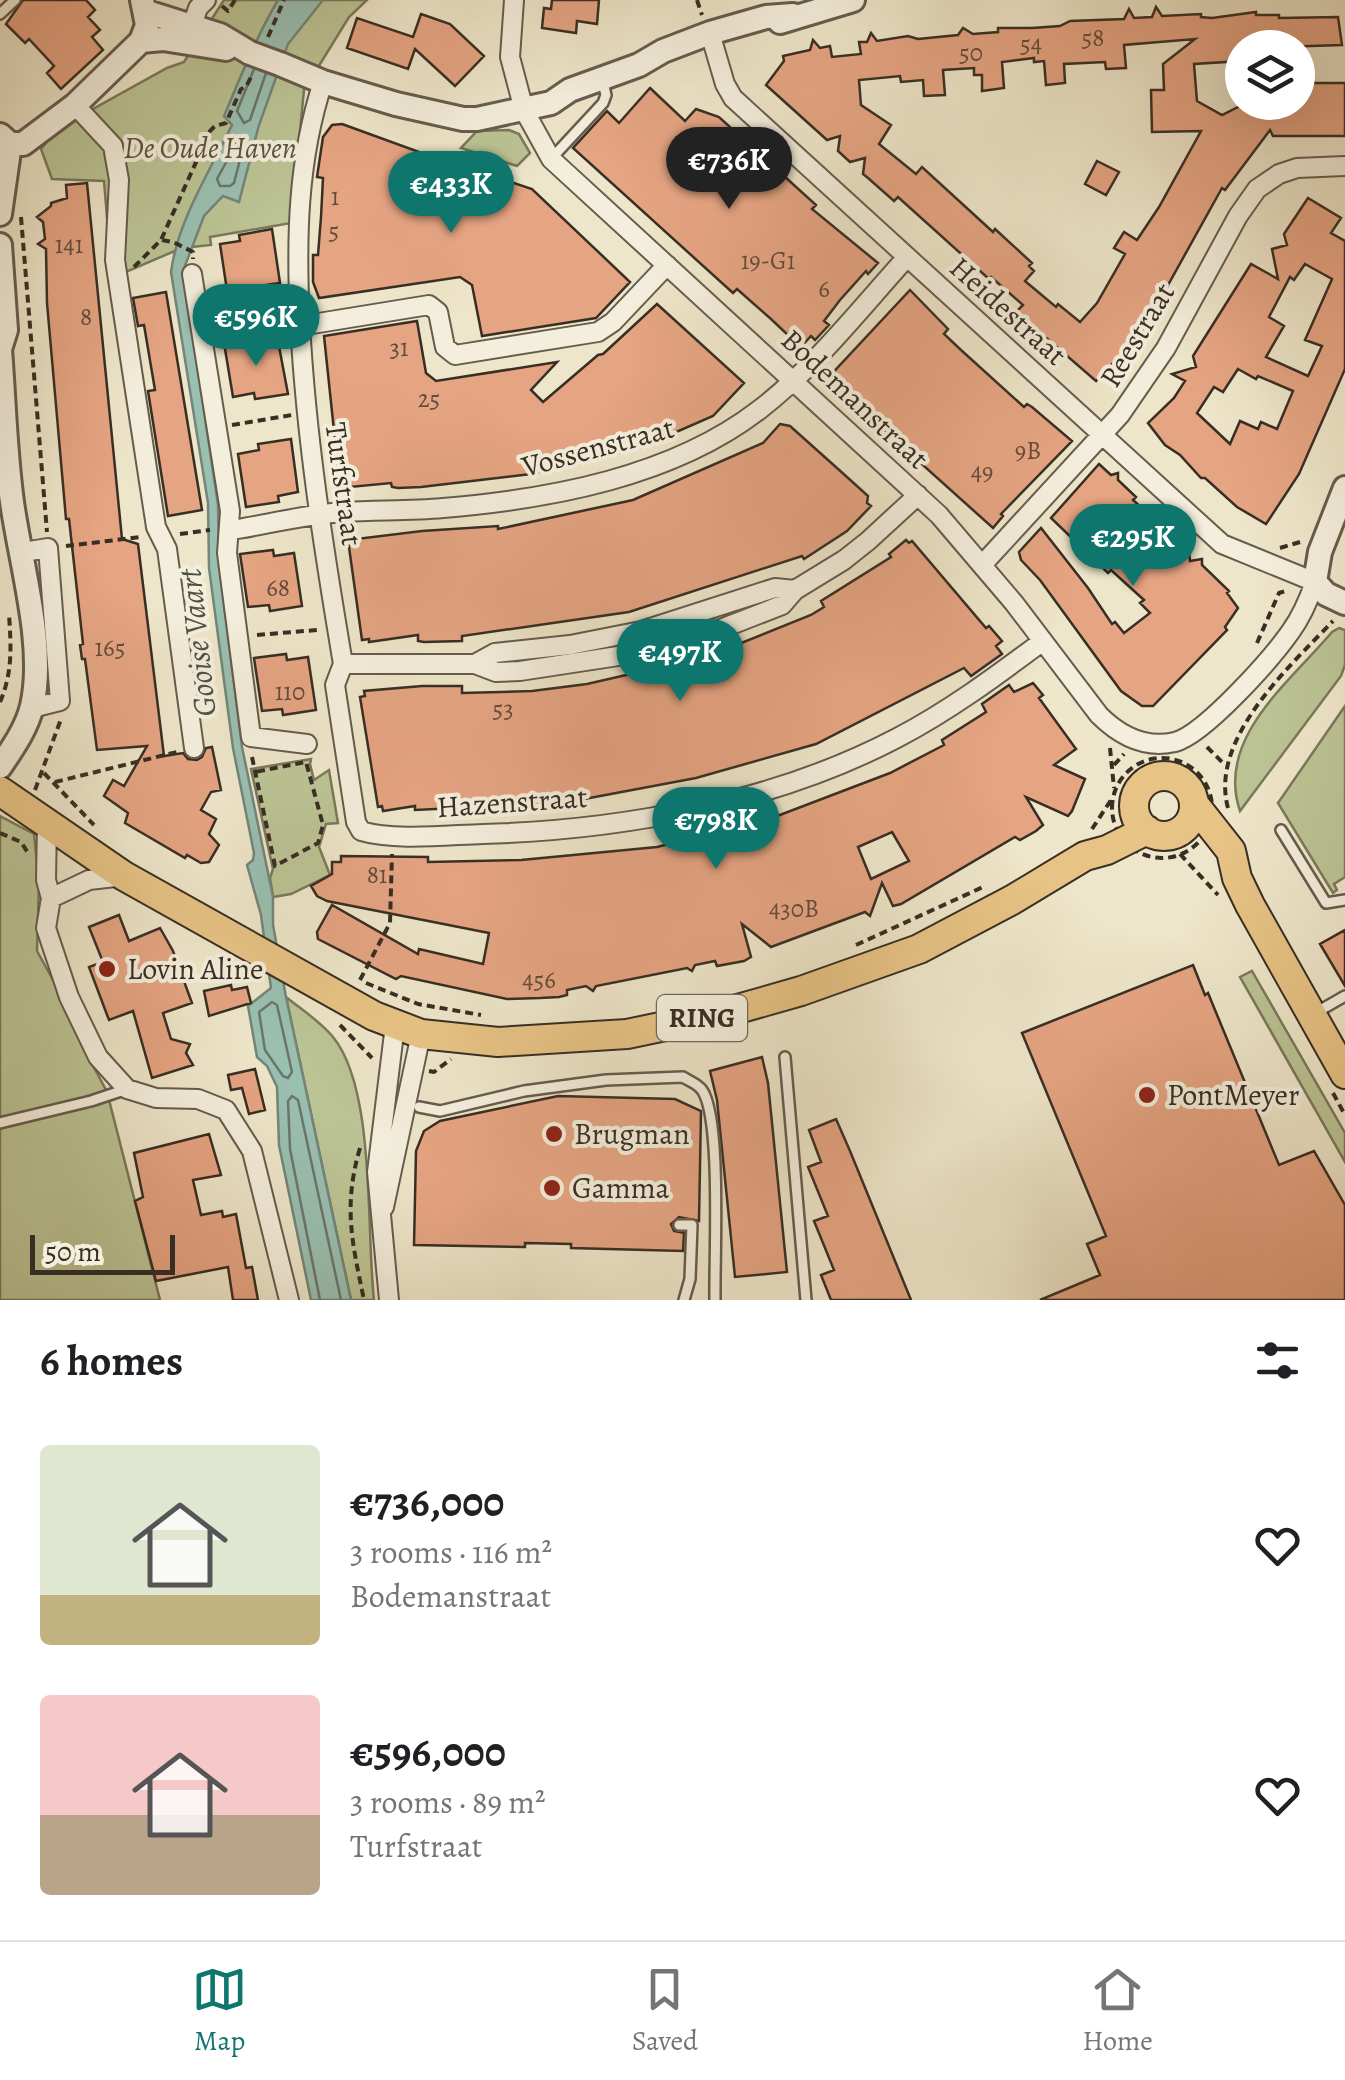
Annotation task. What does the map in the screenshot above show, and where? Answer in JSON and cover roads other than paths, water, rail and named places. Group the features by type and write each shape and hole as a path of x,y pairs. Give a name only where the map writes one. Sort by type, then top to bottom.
{"main road":[{"name":"RING","path":"0,791 124,876 408,1030 498,1042 627,1034 713,1016 801,991 919,949 1012,900 1086,845 1106,850 1127,820 1140,788 1157,776 1177,779 1192,794 1231,851 1237,878"},
{"path":"1185,840 1190,821 1203,810"},
{"name":"RING","path":"1127,820 1162,836 1198,842 1237,878 1327,1033 1345,1074"}],"street":[{"path":"192,26 198,8 206,0"},
{"name":"Bodemanstraat","path":"514,0 510,57 522,103 551,158 918,495 982,565 1114,730 1136,740 1160,744 1193,734 1291,632 1315,582"},
{"path":"140,41 163,39 250,65 280,64 323,82 442,114 522,103 552,89 570,90 639,65 663,51 712,41 766,18 853,0"},
{"path":"144,6 220,36 250,65"},
{"path":"10,211 5,140 22,144 75,105 140,41 147,24 144,6"},
{"name":"Heidestraat","path":"712,41 725,84 734,98 1222,544 1315,582"},
{"name":"Turfstraat","path":"323,82 310,117 301,177 296,262 306,412 343,664 334,685 356,822 361,831"},
{"path":"75,105 113,146 119,180 115,260 156,528 167,549 194,748"},
{"name":"Reestraat","path":"982,565 1120,416 1166,348 1256,189 1297,168 1345,166"},
{"path":"0,245 6,330 0,349 12,504 23,552 36,666 32,708 0,767"},
{"name":"Vossenstraat","path":"230,528 320,515 474,505 627,475 700,447 756,413 795,381 907,257"},
{"path":"300,326 429,306 438,312 445,346 454,355 590,334 613,322 667,265"},
{"path":"192,274 230,511 226,553 251,738 307,744"},
{"path":"1340,611 1315,582 1320,552 1344,494"},
{"path":"343,664 475,664 495,654 641,631 774,588 796,590 844,560 918,495"},
{"path":"23,552 48,548 60,701 32,708"},
{"name":"Hazenstraat","path":"361,831 494,834 589,826 684,810 785,783 871,750 920,726 1043,641"},
{"path":"46,822 46,880 51,898 46,928 69,997 98,1058 127,1089 156,1098 198,1099 226,1110 252,1151 289,1300"},
{"path":"51,898 89,880 124,876"},
{"path":"382,1212 412,1106 408,1030"},
{"path":"388,1300 377,1172 382,1119 408,1030"}],"lane":[{"path":"0,14 14,0"},
{"path":"551,158 603,103 606,95 602,78"},
{"path":"1280,830 1326,902 1345,900"},
{"path":"1327,1033 1345,996"},
{"path":"784,1056 806,1300"},
{"path":"412,1106 440,1110 524,1091 606,1080 683,1077 703,1091 712,1122 714,1300"},
{"path":"0,1122 127,1089"},
{"path":"679,1225 692,1225 689,1288 684,1300"}],"water":[{"path":"278,0 323,0 288,44 259,125 239,202 223,196 204,216 183,271 218,505 219,566 242,747 273,897 273,925 286,997 351,1300 311,1300 279,1145 277,1087 267,1066 257,1057 248,1006 271,988 261,915 247,865 254,853 233,748 209,568 208,503 171,272 180,234 232,125 224,116"}],"place":[{"name":"Lovin Aline","path":"107,969"},
{"name":"PontMeyer","path":"1147,1095"},
{"name":"Brugman","path":"554,1134"},
{"name":"Gamma","path":"552,1188"}],"park label":[{"name":"De Oude Haven","path":"210,148"}],"water label":[{"name":"Gooise Vaart","path":"197,643"}]}
